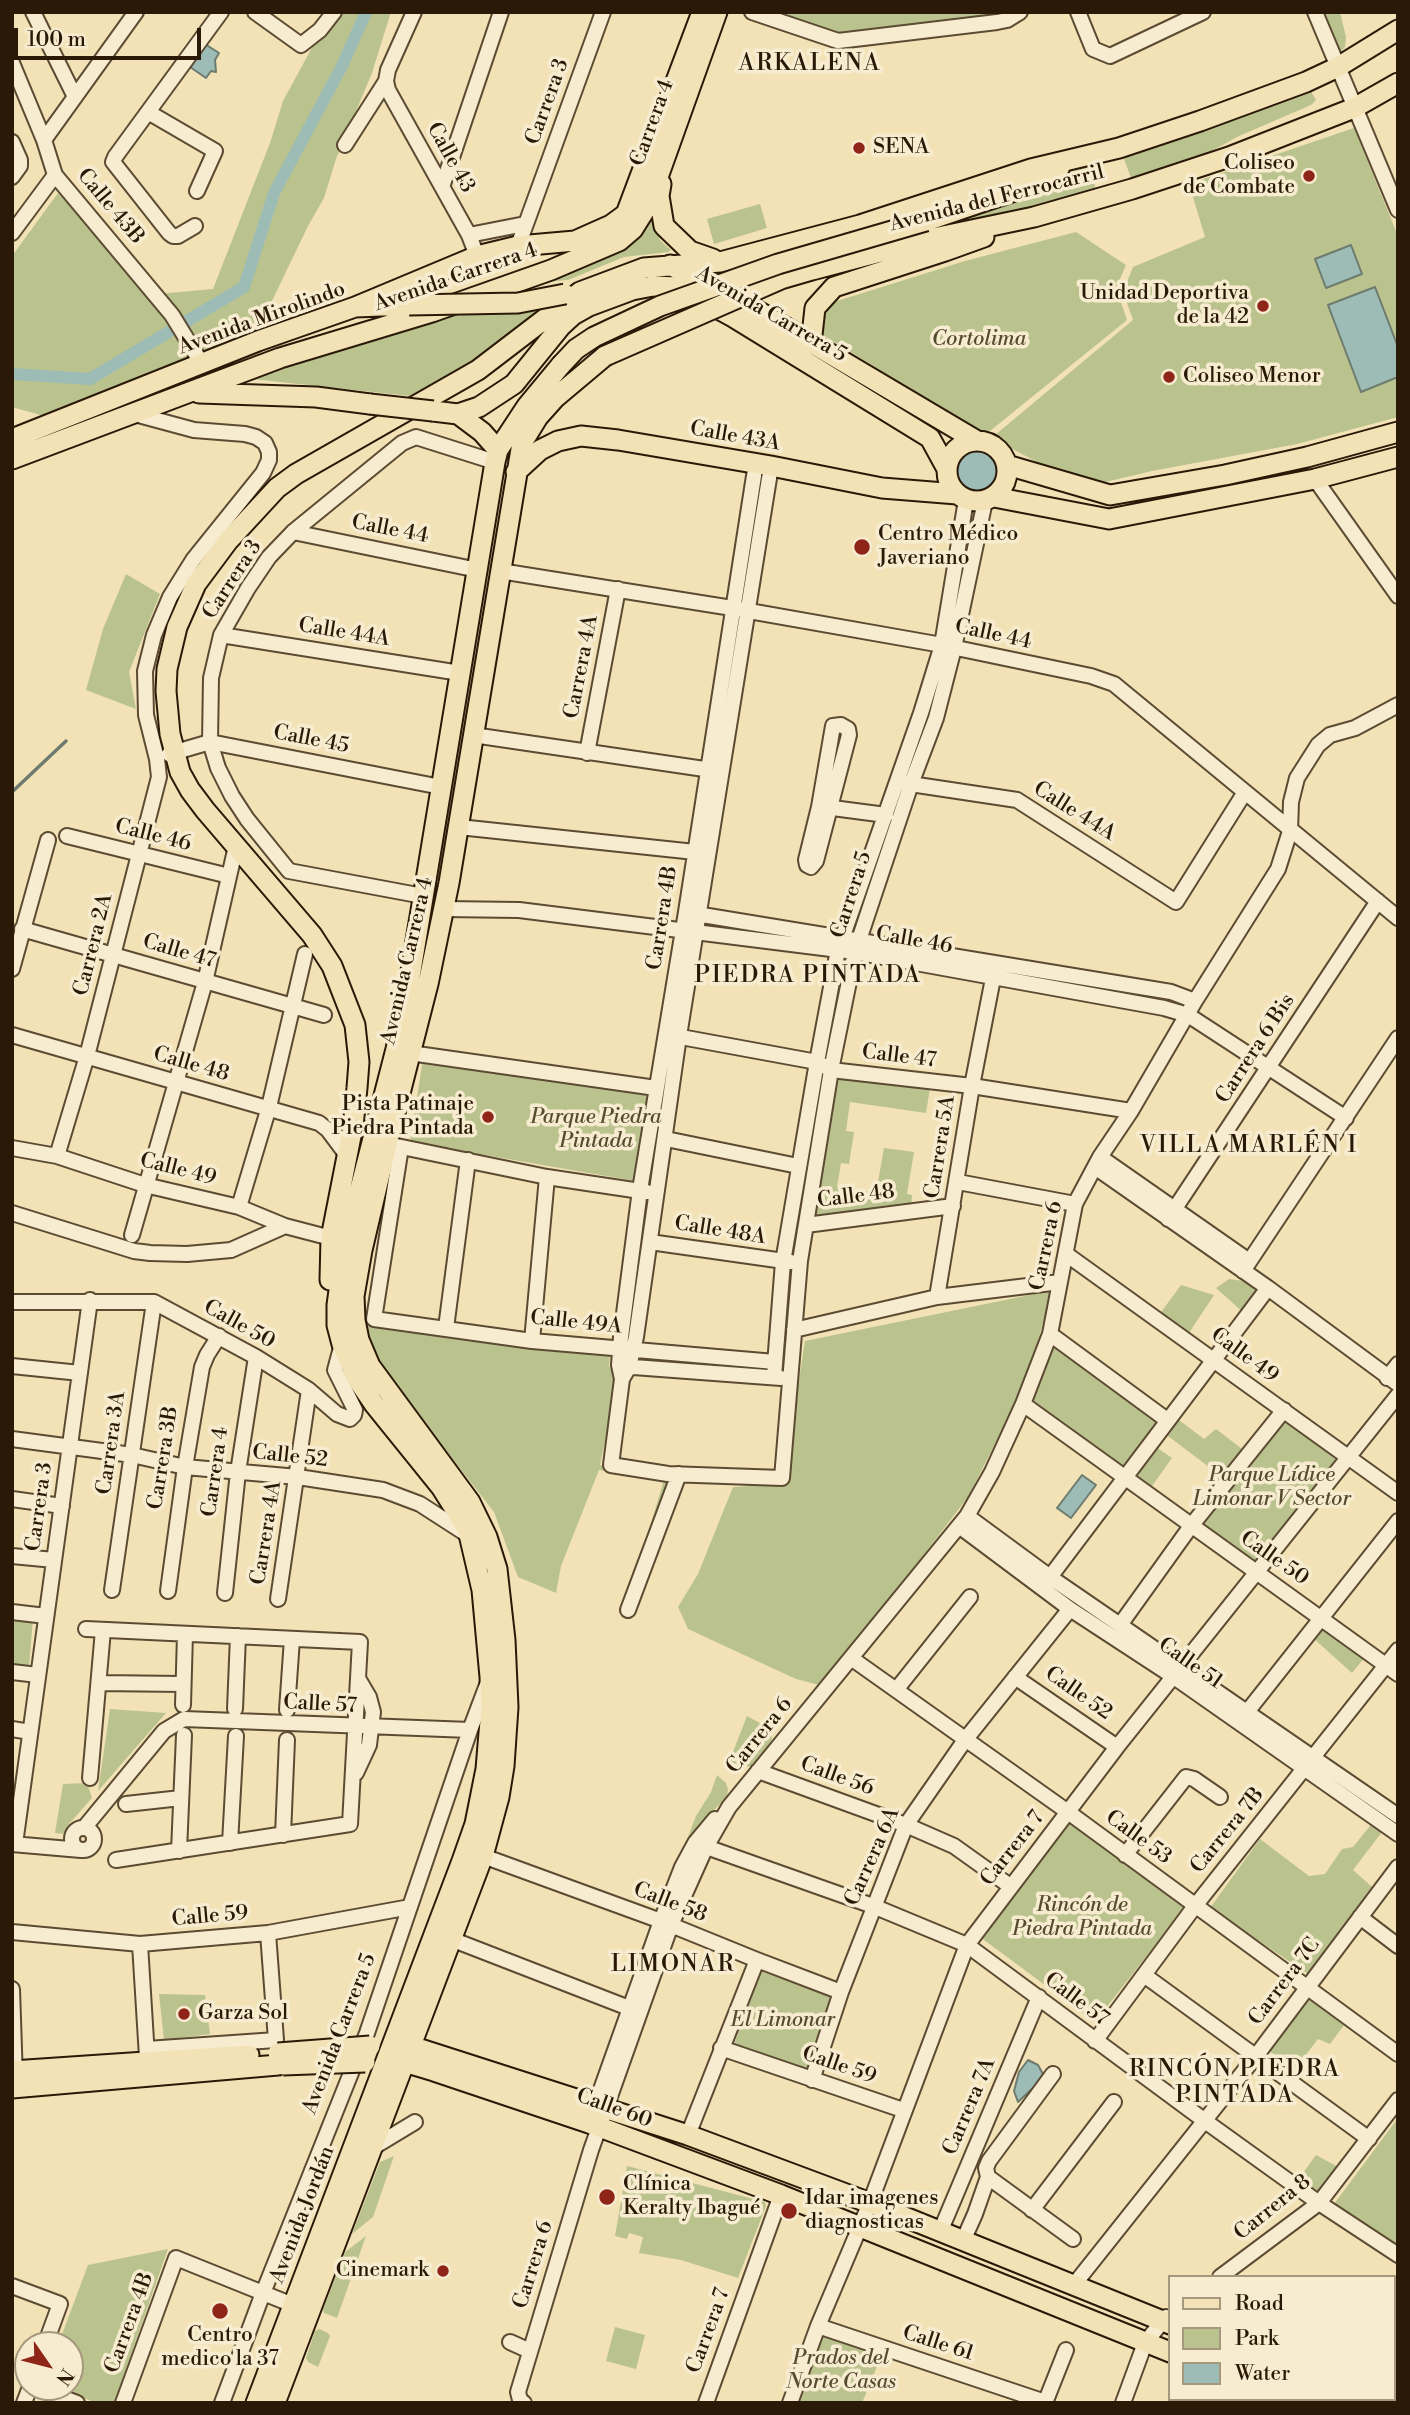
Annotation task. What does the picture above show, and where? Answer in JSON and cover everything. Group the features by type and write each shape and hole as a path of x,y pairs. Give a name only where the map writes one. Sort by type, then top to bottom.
{"main road":[{"name":"Carrera 4","path":"626,214 702,12"},
{"name":"Carrera 4","path":"620,241 633,229 648,205 717,12"},
{"path":"346,1245 346,1158 353,1126 359,1062 355,1025 346,997 332,966 312,935 190,790 180,772 166,756 167,669 177,627 196,584 249,517 277,488 296,474 478,370 573,293 644,268 720,262 860,225 1031,169 1066,162 1200,121 1306,82 1338,67 1398,30"},
{"name":"Avenida del Ferrocarril","path":"561,365 576,349 594,337 660,306 778,264 927,230 1012,222 1105,197 1229,157 1353,108 1398,83"},
{"name":"Avenida del Ferrocarril","path":"605,356 781,279 927,230 1035,184 1066,162"},
{"path":"663,163 659,196 664,226 690,251 720,262"},
{"name":"Avenida Carrera 4","path":"355,307 477,256 518,246 575,241 611,225 626,214"},
{"path":"811,344 815,308 834,287 945,251 1004,229 1012,222"},
{"name":"Avenida Carrera 4","path":"187,393 280,358 432,312 551,270 620,241"},
{"name":"Avenida Carrera 5","path":"669,265 751,307 977,441"},
{"name":"Avenida Carrera 5","path":"458,414 479,407 514,384 549,338 573,315 624,292 653,286 677,287 733,317 930,438 947,469"},
{"name":"Avenida Mirolindo","path":"12,439 355,307 518,303 573,293"},
{"name":"Avenida Carrera 4","path":"488,1571 487,1538 470,1502 370,1367 359,1340 355,1320 346,1245 394,1146 410,1053 428,984 459,827 522,443 538,417 562,391 605,356"},
{"name":"Avenida Carrera 4","path":"488,1571 441,1487 357,1379 342,1344 337,1325 337,1305 346,1245 396,1049 497,456 544,383 561,365"},
{"path":"12,459 187,393 316,397 458,414 482,432 497,456"},
{"path":"1007,466 1110,495 1225,475 1307,457 1398,432"},
{"name":"Calle 43A","path":"516,472 540,450 558,441 581,436 764,465 882,488 975,498"},
{"path":"975,498 1005,484 1007,466 996,447 977,441 955,450 947,469 951,487 975,498 1110,519 1315,479 1398,457"},
{"path":"399,2053 451,1939 483,1856 499,1797 507,1739 505,1640 488,1571"},
{"name":"Avenida Carrera 5","path":"399,2053 475,1824 486,1769 490,1740 488,1571"},
{"name":"Calle 60","path":"14,2079 278,2053"},
{"name":"Calle 60","path":"399,2053 781,2195 1168,2351"},
{"name":"Calle 60","path":"14,2079 147,2055 399,2053 600,2106 688,2135 870,2203 1073,2286 1167,2320"},
{"name":"Avenida Jordán","path":"275,2403 372,2148 399,2053"},
{"name":"Avenida Jordán","path":"256,2403 293,2305 399,2053"}],"street":[{"path":"33,12 75,97"},
{"path":"44,140 136,12"},
{"path":"195,226 178,236 169,233 113,162 221,12"},
{"path":"255,12 300,45 320,30 334,12"},
{"path":"345,145 386,81 388,70 414,12"},
{"path":"442,187 501,12"},
{"name":"Carrera 3","path":"518,246 604,12"},
{"path":"752,12 836,41 997,22 1007,20 1020,12"},
{"path":"1078,12 1093,49 1110,56 1203,12"},
{"path":"1315,12 1353,108 1393,183 1398,210"},
{"name":"Calle 43B","path":"12,63 44,140 55,175 172,315 202,364"},
{"name":"Calle 43","path":"386,81 388,90 469,235 477,256"},
{"path":"148,112 215,151 197,191"},
{"path":"12,142 20,160 20,166 12,177"},
{"path":"12,233 55,175"},
{"path":"469,235 526,224"},
{"name":"Carrera 2A","path":"57,1156 88,1056 166,756 146,715 145,671 154,635 170,597 193,560 263,472 269,460 265,443 245,434 194,430 130,413"},
{"name":"Carrera 3","path":"423,897 289,871 247,819 218,768 210,742 211,678 221,635 269,557 293,532 402,443 416,436 497,456"},
{"name":"Carrera 4B","path":"626,1349 650,1242 666,1139 672,1035 715,770 732,608 764,465"},
{"name":"Carrera 4B","path":"693,913 695,852 748,611 764,465"},
{"path":"1315,479 1398,596"},
{"name":"Carrera 5","path":"774,1370 783,1262 798,1166 840,944 886,815 936,718 975,498"},
{"name":"Calle 44","path":"293,532 478,570"},
{"name":"Calle 44","path":"500,571 732,608 948,647 1090,676 1114,684 1398,918"},
{"name":"Carrera 4A","path":"587,753 618,589"},
{"name":"Calle 44A","path":"221,635 460,673"},
{"name":"Carrera 6","path":"521,2397 530,2351 591,2150 594,2125 629,2008 712,1821 729,1807 963,1521 992,1472 1023,1404 1050,1334 1075,1204 1097,1162 1131,1111 1195,1001 1278,869 1290,831 1290,802 1297,779 1318,745 1330,735 1376,719 1398,705"},
{"path":"841,725 848,729 849,735 825,807 833,726 841,725"},
{"path":"473,735 715,770"},
{"name":"Calle 45","path":"166,756 210,742 441,787"},
{"name":"Carrera 5","path":"679,1474 782,1478 800,1261 831,1070 857,946 904,783"},
{"name":"Calle 44A","path":"904,783 1017,800 1177,902 1245,792"},
{"path":"825,807 886,815"},
{"path":"459,827 695,852"},
{"name":"Calle 46","path":"67,836 229,876"},
{"path":"12,969 48,839"},
{"path":"132,1235 205,982 236,846"},
{"name":"Carrera 6 Bis","path":"1172,1214 1378,901"},
{"name":"Calle 46","path":"444,909 519,910 690,931 857,946 995,970 1171,992 1195,1001"},
{"name":"Calle 46","path":"693,913 840,944"},
{"name":"Calle 47","path":"22,929 324,1014"},
{"path":"239,1207 268,1107 305,954"},
{"name":"Calle 46","path":"995,970 1188,1015 1346,1118"},
{"name":"Carrera 5A","path":"937,1297 972,1086 995,970"},
{"name":"Calle 48","path":"12,1035 319,1123 328,1130 346,1158"},
{"name":"Carrera 4B","path":"672,1035 656,1088 640,1191 626,1349 611,1465 679,1474"},
{"name":"Calle 47","path":"672,1035 817,1062 831,1070 972,1086 1131,1111"},
{"path":"1246,1266 1398,1038"},
{"path":"410,1053 656,1088"},
{"name":"Calle 48","path":"666,1139 798,1166"},
{"path":"394,1146 547,1177 657,1194"},
{"name":"Calle 49A","path":"394,1146 374,1319 532,1341 626,1349 774,1370 790,1378"},
{"name":"Calle 49","path":"12,1148 57,1156 145,1185 239,1207 285,1226 346,1245"},
{"path":"446,1328 468,1160"},
{"path":"1097,1162 1246,1266 1268,1288 1393,1381 1398,1364"},
{"path":"532,1341 547,1177"},
{"path":"958,1182 1075,1204"},
{"name":"Calle 48","path":"806,1225 953,1206"},
{"path":"12,1213 134,1251 150,1253 187,1254 231,1250 285,1226"},
{"name":"Calle 48A","path":"650,1242 783,1262 800,1261"},
{"name":"Calle 49","path":"1066,1254 1398,1493"},
{"path":"794,1330 937,1297 1060,1282"},
{"path":"1049,1577 1268,1288"},
{"name":"Carrera 3","path":"14,1844 18,1782 30,1732 90,1300"},
{"name":"Calle 50","path":"12,1302 154,1302 256,1357 309,1390 345,1419 350,1419 355,1415 355,1410 335,1370 342,1344"},
{"name":"Carrera 3A","path":"111,1590 154,1302"},
{"path":"1050,1334 1167,1420"},
{"name":"Carrera 3B","path":"168,1591 202,1367 206,1355 219,1336"},
{"name":"Carrera 4","path":"225,1593 238,1472 256,1357"},
{"path":"12,1366 80,1373"},
{"name":"Calle 49A","path":"623,1370 774,1370"},
{"name":"Carrera 4A","path":"278,1598 309,1390"},
{"name":"Carrera 7","path":"790,2403 818,2326 870,2203 967,1945 1117,1747 1398,1395"},
{"name":"Calle 50","path":"1023,1404 1392,1670"},
{"path":"1120,1625 1191,1526 1284,1410"},
{"name":"Calle 52","path":"12,1439 132,1455 185,1468 298,1477 383,1490 431,1510 470,1536"},
{"path":"628,1610 679,1474"},
{"path":"12,1499 61,1506"},
{"name":"Calle 51","path":"963,1521 1120,1625 1305,1770 1398,1834"},
{"name":"Calle 51","path":"963,1521 1070,1609 1247,1712 1395,1809"},
{"path":"1247,1712 1398,1521"},
{"path":"12,1556 54,1560"},
{"path":"897,1690 970,1597"},
{"name":"Carrera 6A","path":"812,2080 841,1992 906,1825 965,1740 1070,1609"},
{"path":"12,1612 46,1616"},
{"path":"86,1629 360,1642 350,1825 116,1860"},
{"path":"90,1778 103,1630"},
{"path":"183,1705 185,1633"},
{"path":"235,1709 238,1636"},
{"path":"287,1710 292,1639"},
{"name":"Carrera 7B","path":"1095,2041 1195,1906 1314,1758 1392,1670 1398,1650"},
{"name":"Calle 53","path":"851,1658 1068,1812 1398,2054"},
{"path":"12,1672 38,1675"},
{"name":"Calle 52","path":"1015,1676 1117,1747"},
{"name":"Avenida Carrera 5","path":"222,2403 262,2293 367,2033 490,1677"},
{"path":"352,1780 369,1745 373,1712 369,1697 358,1679"},
{"path":"99,1683 183,1684"},
{"name":"Calle 57","path":"89,1832 107,1802 170,1726 184,1719 470,1730"},
{"path":"12,1729 30,1732"},
{"path":"179,1851 184,1735"},
{"path":"230,1843 236,1736"},
{"path":"283,1835 287,1740"},
{"name":"Calle 56","path":"758,1771 906,1825 954,1846 1010,1886"},
{"path":"1125,1855 1186,1777 1194,1779 1220,1797"},
{"path":"126,1804 181,1798"},
{"path":"14,1844 92,1846 89,1832 76,1831 77,1845"},
{"name":"Calle 57","path":"700,1845 873,1906 967,1945 1319,2203 1397,2253"},
{"name":"Calle 58","path":"483,1856 666,1923 841,1992"},
{"name":"Carrera 7C","path":"1073,2286 1256,2056 1398,1867"},
{"name":"Calle 59","path":"12,1932 140,1944 268,1933 410,1907"},
{"path":"1360,1917 1398,1946"},
{"name":"Carrera 6","path":"600,2106 666,1923"},
{"path":"268,1933 278,2053"},
{"path":"451,1939 629,2008"},
{"path":"140,1944 147,2055"},
{"path":"688,2135 757,1960"},
{"path":"1144,1975 1369,2139"},
{"path":"12,1989 14,2079"},
{"name":"Carrera 7A","path":"940,2232 1039,1997"},
{"name":"Calle 59","path":"721,2048 903,2110"},
{"path":"963,2241 988,2177 986,2168 989,2161 1054,2074"},
{"name":"Carrera 8","path":"1223,2275 1319,2203 1398,2101"},
{"path":"1032,2210 1114,2102"},
{"path":"372,2148 415,2122"},
{"path":"988,2177 1073,2239"},
{"name":"Carrera 7","path":"706,2403 781,2195"},
{"name":"Carrera 4B","path":"123,2403 176,2258 262,2293"},
{"path":"12,2286 60,2304 50,2331"},
{"path":"262,2293 293,2305"},
{"path":"1123,2403 1145,2343 1167,2320"},
{"name":"Calle 61","path":"818,2326 1045,2402"},
{"path":"510,2343 530,2351"},
{"path":"1045,2402 1066,2350"}],"green space":[{"path":"345,12 391,12 372,73 336,159 324,198 257,332 51,418 12,407 12,256 58,193 158,294 213,289 270,143 283,101 314,44"},
{"path":"768,12 1014,12 837,40"},
{"path":"1319,12 1340,12 1346,37 1345,47 1337,55"},
{"path":"1309,88 1316,100 1311,105 1239,136 1208,153 1131,178 1123,156 1244,115"},
{"name":"Unidad Deportiva de la 42","path":"1354,128 1398,236 1398,417 1297,444 1097,484 1052,470 1001,443 995,435 1133,320 1123,292 1133,267 1205,237 1189,184"},
{"path":"1089,165 1096,190 1029,210 937,227"},
{"path":"760,204 767,228 714,244 707,219"},
{"path":"649,211 660,240 671,250 668,252 624,257 568,280 518,284"},
{"name":"Cortolima","path":"1076,232 1126,265 1116,288 1127,320 985,435 815,330 834,302 965,261"},
{"path":"547,303 481,356 410,396 243,378 441,315"},
{"path":"126,574 160,594 129,672 136,709 86,690 103,629"},
{"name":"Parque Piedra Pintada","path":"423,1059 650,1096 635,1181 410,1142"},
{"path":"831,1070 931,1082 926,1113 850,1102 846,1131 854,1132 849,1164 841,1163 837,1187 876,1193 884,1148 914,1152 907,1194 912,1195 911,1212 806,1225"},
{"path":"1229,1279 1251,1282 1257,1295 1244,1313 1216,1288"},
{"path":"1181,1285 1214,1295 1187,1336 1159,1315"},
{"path":"1049,1291 1050,1299 1026,1382 968,1497 823,1686 796,1679 688,1629 678,1607 698,1574 733,1487 783,1484 805,1341"},
{"path":"365,1322 610,1355 609,1366 618,1380 600,1465 671,1477 648,1544 645,1543 664,1480 599,1470 561,1566 556,1593 518,1577 494,1512 377,1362 366,1335"},
{"path":"1054,1342 1164,1420 1125,1470 1031,1404"},
{"name":"Parque Lídice Limonar V Sector","path":"1284,1410 1348,1457 1256,1571 1191,1526"},
{"path":"1175,1417 1204,1439 1216,1429 1246,1452 1225,1479 1164,1433"},
{"path":"1153,1445 1172,1458 1152,1486 1138,1480 1137,1466"},
{"path":"13,1617 33,1619 29,1667 12,1667"},
{"path":"1323,1622 1366,1656 1352,1673 1313,1638"},
{"path":"110,1709 166,1713 98,1791"},
{"path":"747,1716 769,1728 772,1739 758,1763 750,1767 729,1762"},
{"path":"717,1775 726,1783 727,1796 706,1819 689,1844 685,1845 696,1816 711,1792"},
{"path":"87,1783 92,1798 69,1824 67,1834 55,1833 63,1784"},
{"name":"Rincón de Piedra Pintada","path":"1068,1817 1188,1903 1095,2022 976,1934"},
{"path":"1374,1821 1385,1828 1353,1870 1371,1886 1377,1887 1311,1976 1210,1908 1260,1839 1309,1876 1325,1874 1342,1849 1353,1847"},
{"name":"El Limonar","path":"760,1971 834,1996 806,2072 733,2047"},
{"name":"Garza Sol","path":"159,1994 205,1995 210,2034 164,2040"},
{"path":"1312,1997 1347,2021 1330,2044 1318,2039 1295,2069 1268,2050"},
{"path":"1398,2118 1398,2242 1393,2248 1334,2204"},
{"path":"1316,2155 1340,2168 1319,2196 1293,2178 1298,2172 1303,2173"},
{"path":"394,2156 373,2217 352,2234 380,2162"},
{"path":"627,2166 765,2202 766,2206 738,2278 681,2260 639,2253 643,2237 629,2233 627,2239 615,2236"},
{"path":"366,2236 337,2318 324,2313 345,2252"},
{"path":"168,2249 114,2403 97,2403 84,2398 84,2331 63,2331 88,2265"},
{"path":"615,2327 645,2335 636,2369 606,2361"},
{"path":"319,2329 330,2336 318,2367 306,2358 315,2331"},
{"name":"Prados del Norte Casas","path":"822,2331 883,2352 862,2403 796,2403"}],"water":[{"path":"205,44 219,53 215,60 216,72 211,71 206,78 190,67"},
{"path":"1351,245 1362,274 1326,288 1315,259"},
{"path":"1375,287 1398,347 1398,377 1361,392 1328,305"},
{"path":"977,448 992,455 999,470 992,485 977,492 962,485 955,470 962,455"},
{"path":"1082,1475 1096,1485 1071,1518 1057,1508"},
{"path":"1028,2060 1038,2065 1043,2074 1018,2102 1014,2091 1019,2072"}],"waterway":[{"path":"12,374 90,379 244,287 274,193 342,66 366,12"},
{"path":"12,792 66,741"}],"place":[{"name":"SENA","path":"859,148"},
{"name":"Coliseo de Combate","path":"1309,176"},
{"name":"Unidad Deportiva de la 42","path":"1263,306"},
{"name":"Coliseo Menor","path":"1169,377"},
{"name":"Centro Médico Javeriano","path":"862,547"},
{"name":"Pista Patinaje Piedra Pintada","path":"488,1117"},
{"name":"Garza Sol","path":"184,2014"},
{"name":"Clínica Keralty Ibagué","path":"607,2197"},
{"name":"Idar imagenes diagnosticas","path":"789,2211"},
{"name":"Cinemark","path":"443,2271"},
{"name":"Centro medico la 37","path":"220,2311"}],"district":[{"name":"ARKALENA","path":"810,64"},
{"name":"PIEDRA PINTADA","path":"808,976"},
{"name":"VILLA MARLÉN I","path":"1249,1146"},
{"name":"LIMONAR","path":"673,1965"},
{"name":"RINCÓN PIEDRA PINTADA","path":"1235,2083"}]}
